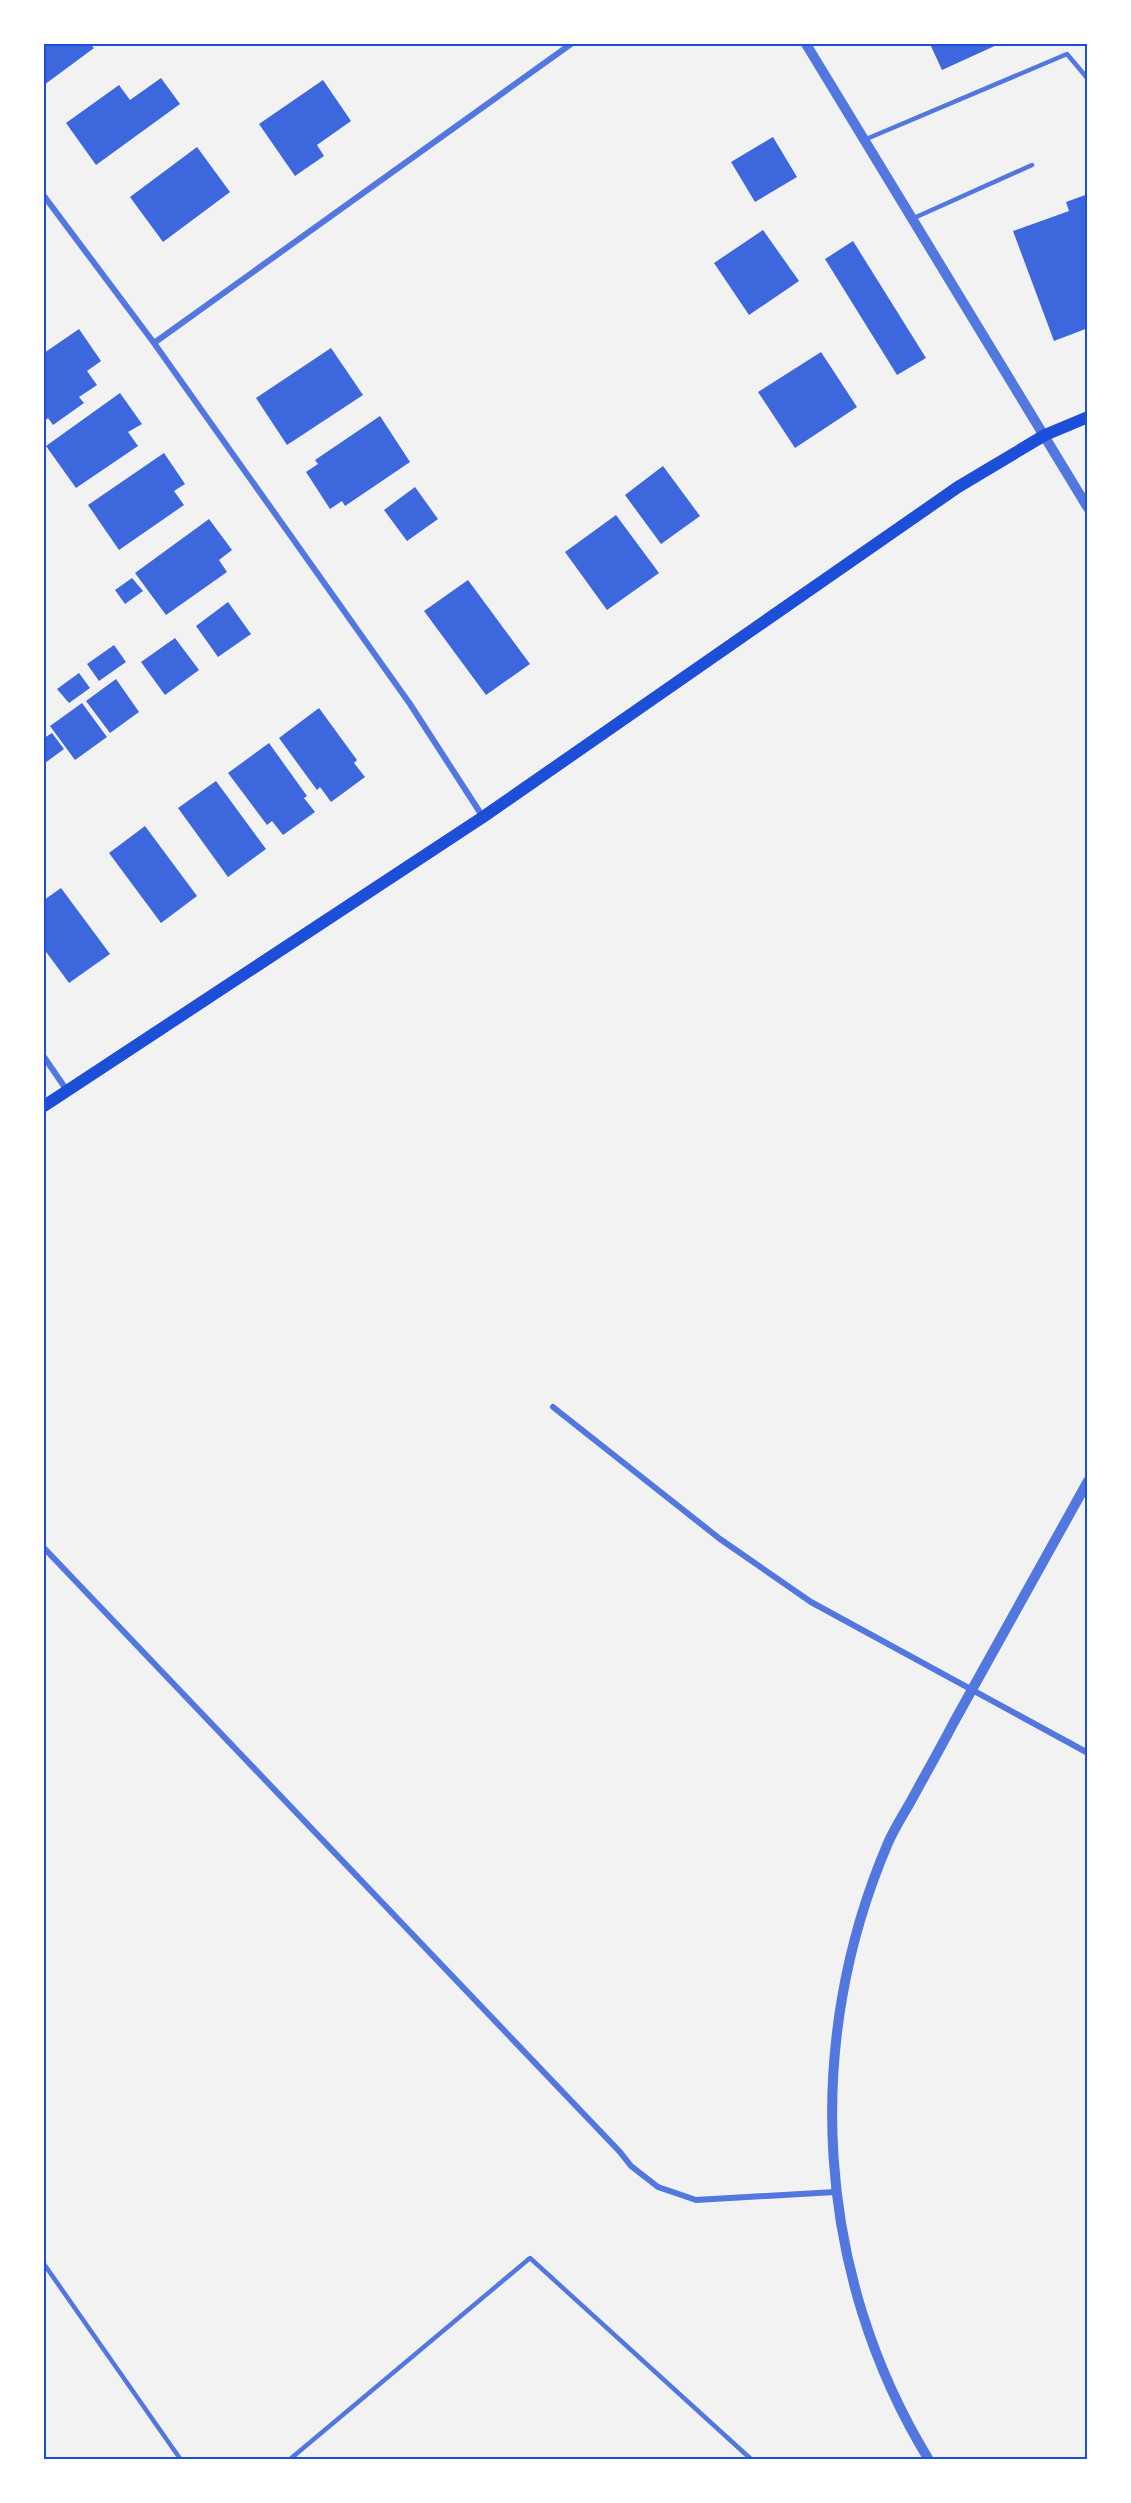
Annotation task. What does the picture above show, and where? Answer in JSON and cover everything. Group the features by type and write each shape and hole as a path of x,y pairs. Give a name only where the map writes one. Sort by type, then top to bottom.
{"main road":[{"path":"44,1106 66,1089 483,817 948,494 1045,435 1088,417"}],"street":[{"path":"154,343 572,44"},
{"path":"806,44 1088,508"},
{"path":"44,196 154,343 410,704 483,817"},
{"path":"44,1057 66,1089"},
{"path":"553,1407 720,1539 811,1602 1088,1753"},
{"path":"929,2460 889,2386 857,2299 835,2192 831,2093 836,2024 852,1945 888,1842 1088,1481"},
{"path":"44,1548 631,2166 658,2187 696,2200 835,2192"}],"lane":[{"path":"863,140 1067,54 1088,79"},
{"path":"912,219 1032,165"},
{"path":"289,2460 530,2258 752,2460"},
{"path":"44,2264 181,2460"}],"building":[{"path":"44,44 90,44 94,48 44,85"},
{"path":"930,44 999,44 942,70"},
{"path":"161,78 180,104 96,165 66,123 119,85 130,100"},
{"path":"323,80 351,121 317,145 324,156 295,176 259,124"},
{"path":"773,137 797,177 755,202 731,162"},
{"path":"197,147 230,192 163,242 130,197"},
{"path":"1088,194 1088,328 1054,341 1013,231 1069,211 1066,202"},
{"path":"763,230 799,281 749,315 714,263"},
{"path":"853,241 926,358 897,375 825,259"},
{"path":"79,329 101,361 87,371 97,385 79,397 84,403 53,425 48,418 44,422 44,353"},
{"path":"331,348 363,395 287,445 256,398"},
{"path":"821,352 857,407 795,448 758,392"},
{"path":"120,393 142,424 128,432 138,446 76,488 46,446"},
{"path":"380,416 410,462 345,506 342,501 330,509 306,472 318,464 315,460"},
{"path":"164,453 185,484 174,491 184,505 119,550 88,505"},
{"path":"663,466 700,516 661,544 625,495"},
{"path":"415,487 438,519 407,541 384,510"},
{"path":"616,515 659,573 607,610 565,552"},
{"path":"209,519 232,550 219,560 227,572 166,615 135,573"},
{"path":"132,578 143,591 125,604 115,590"},
{"path":"468,580 530,664 486,695 424,611"},
{"path":"228,602 251,634 218,657 196,626"},
{"path":"175,638 199,670 165,695 141,662"},
{"path":"114,645 126,662 99,681 87,664"},
{"path":"79,673 90,688 69,703 57,689"},
{"path":"116,679 139,712 110,733 86,701"},
{"path":"82,703 107,737 75,760 50,726"},
{"path":"319,708 357,760 354,763 365,777 331,802 320,787 317,790 279,738"},
{"path":"52,733 64,749 45,763 44,738"},
{"path":"269,743 307,796 304,798 315,812 283,835 272,821 267,825 228,773"},
{"path":"216,781 266,849 228,877 178,808"},
{"path":"145,826 197,896 161,923 109,853"},
{"path":"61,888 110,954 69,983 44,949 44,900"}]}
